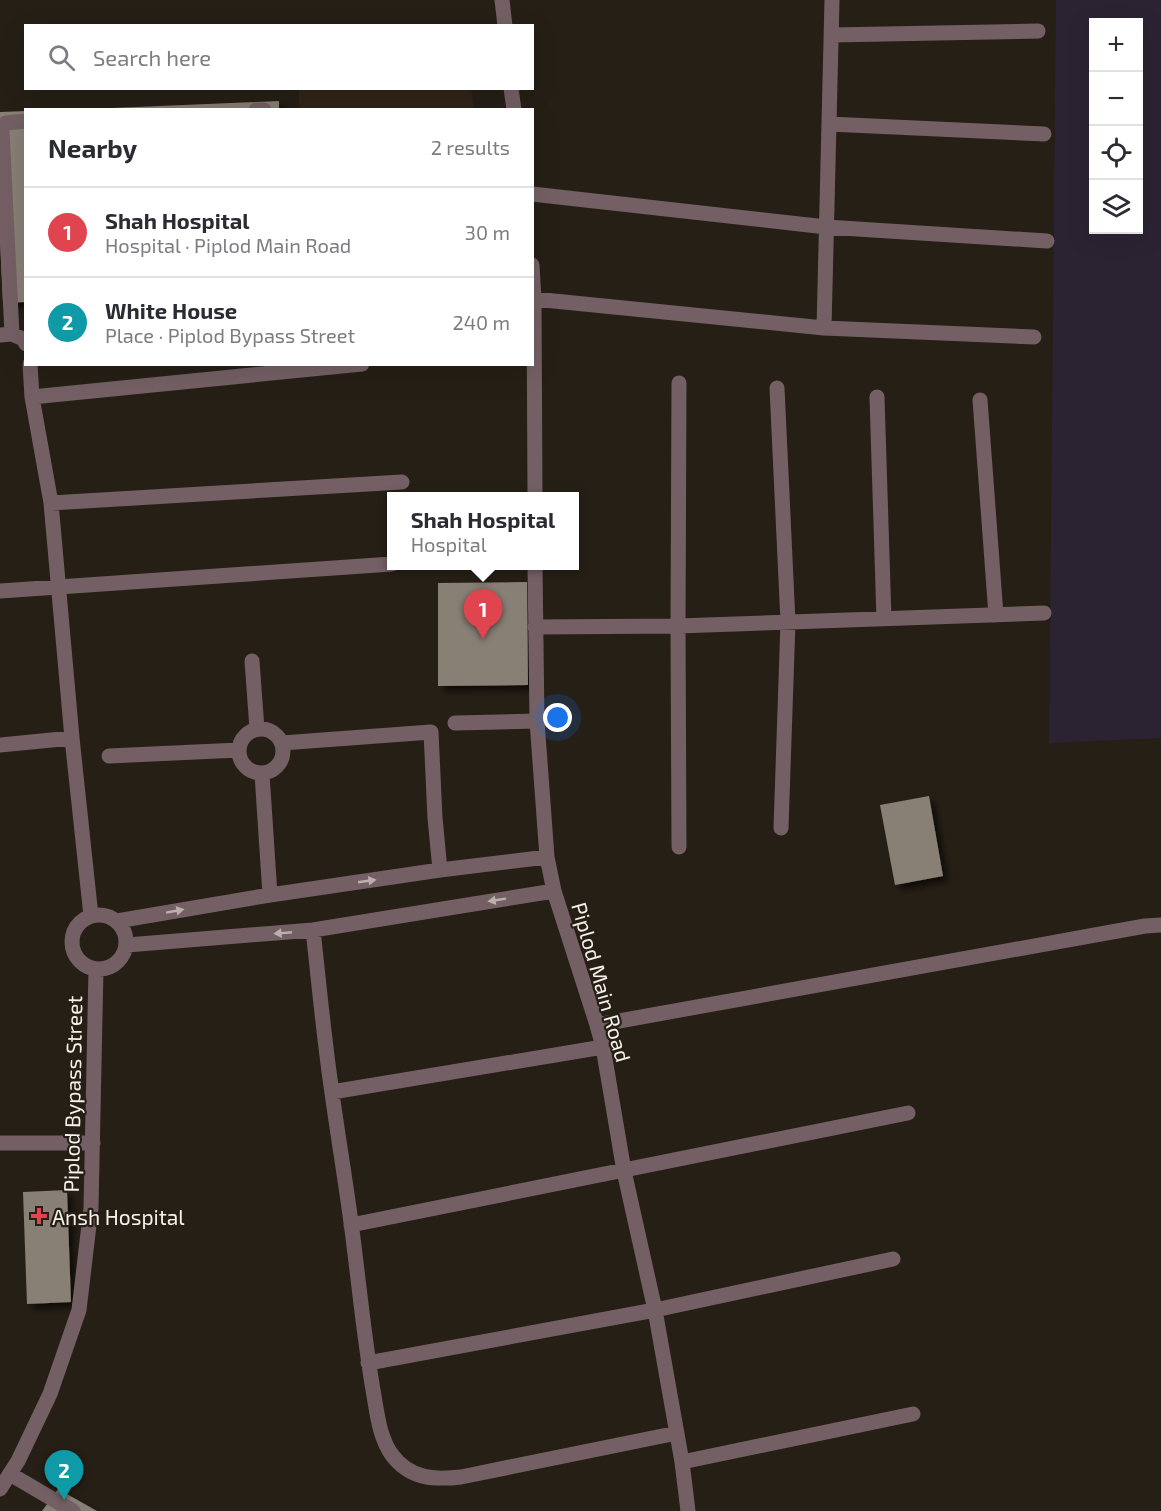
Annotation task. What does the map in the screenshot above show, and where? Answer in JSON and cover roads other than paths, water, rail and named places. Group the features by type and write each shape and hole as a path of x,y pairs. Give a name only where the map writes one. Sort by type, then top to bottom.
{"street":[{"path":"502,0 505,24"},
{"path":"824,328 832,0"},
{"path":"831,35 1038,31"},
{"path":"512,90 514,108"},
{"path":"24,121 6,123 2,130 18,300 6,334 24,341"},
{"path":"829,124 1044,134"},
{"path":"534,194 826,227 1047,240"},
{"path":"535,492 534,299 824,328 1034,337"},
{"path":"30,366 32,397 51,503 91,916"},
{"path":"32,397 342,366"},
{"path":"679,383 679,847"},
{"path":"777,388 788,622 781,828"},
{"path":"877,397 884,619"},
{"path":"980,400 996,615"},
{"path":"51,503 402,482"},
{"path":"0,591 387,564"},
{"name":"Piplod Main Road","path":"535,570 537,721 547,857 554,891 603,1047 624,1171 656,1310 688,1511"},
{"path":"535,627 678,626 1044,613"},
{"path":"252,661 257,729"},
{"path":"455,723 537,721"},
{"path":"257,729 273,732 279,736 282,743 283,758 279,765 268,773 254,773 242,764 239,757 240,742 244,736 257,729"},
{"path":"282,743 431,732 440,870"},
{"path":"0,745 72,738"},
{"path":"109,756 239,750"},
{"path":"262,774 270,895"},
{"path":"117,921 270,895 547,857"},
{"path":"127,945 313,930 554,891"},
{"path":"91,916 105,916 117,921 125,932 127,945 122,958 111,967 96,969 82,963 73,951 73,936 80,923 91,916"},
{"path":"597,1025 1105,933 1161,925"},
{"path":"313,930 368,1363 378,1421 383,1440 392,1455 405,1469 420,1476 440,1479 461,1477 677,1433"},
{"name":"Piplod Bypass Street","path":"0,1489 18,1461 50,1394 79,1310 91,1208 96,969"},
{"path":"332,1092 603,1047"},
{"path":"351,1225 908,1113"},
{"path":"0,1143 93,1143"},
{"path":"368,1363 656,1310 892,1259"},
{"path":"682,1462 913,1414"},
{"path":"10,1474 73,1511"}],"place":[{"name":"Shah Hospital","path":"483,639"},
{"name":"Ansh Hospital","path":"39,1216"},
{"name":"White House","path":"64,1500"}]}
